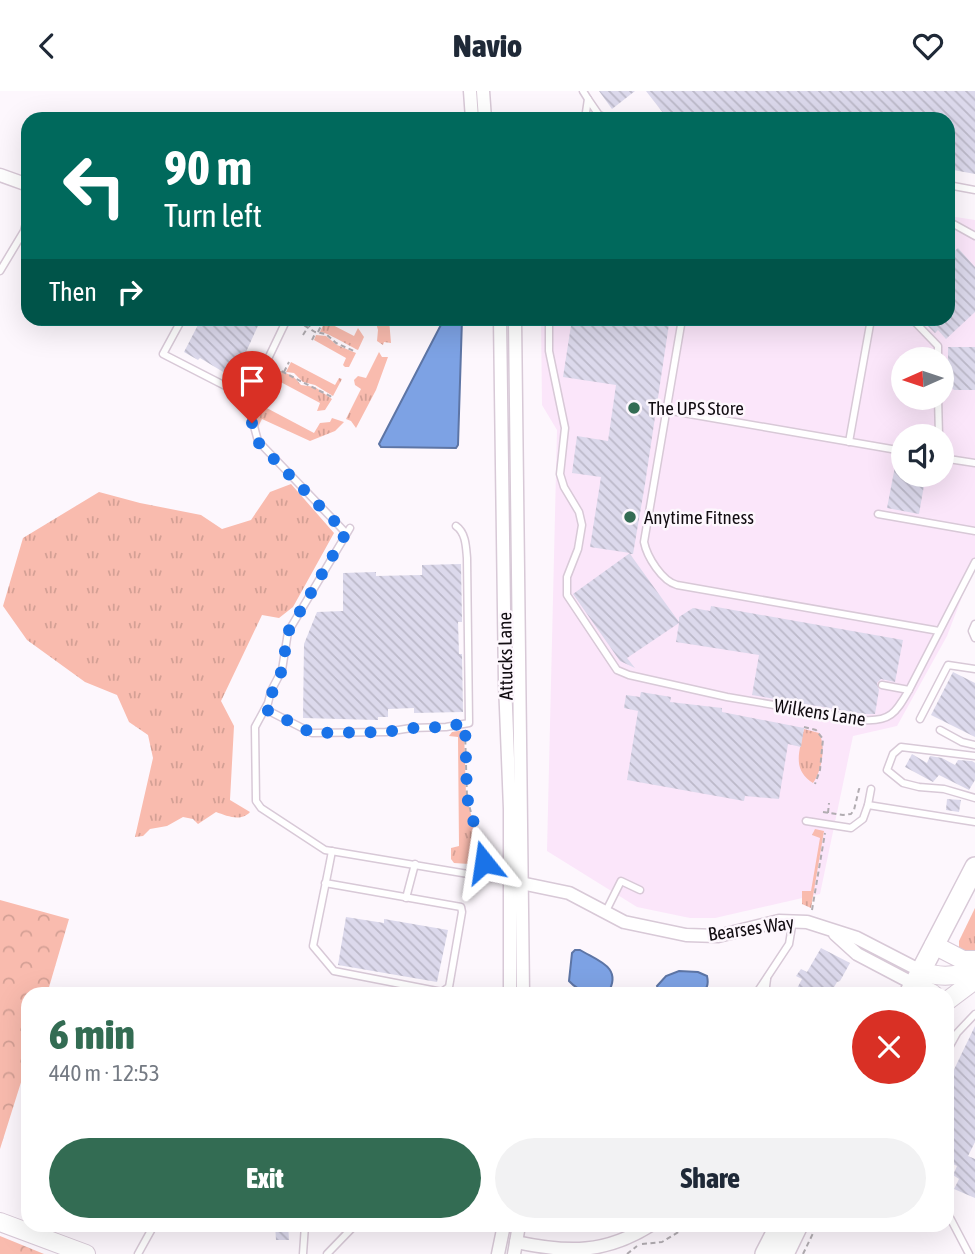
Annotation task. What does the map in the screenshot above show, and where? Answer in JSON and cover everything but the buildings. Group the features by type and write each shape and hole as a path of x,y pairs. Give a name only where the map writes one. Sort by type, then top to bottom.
{"main road":[{"path":"915,983 975,867"},
{"path":"934,945 963,960 975,960"},
{"name":"Bearses Way","path":"915,983 964,974 975,969"},
{"name":"Bearses Way","path":"954,992 975,980"},
{"path":"0,1222 21,1230"},
{"path":"27,1232 86,1254"},
{"path":"765,1254 776,1232"},
{"path":"783,1254 794,1232"}],"street":[{"path":"470,91 471,112"},
{"path":"483,91 484,112"},
{"path":"0,175 21,182"},
{"name":"Attucks Lane","path":"500,326 510,987"},
{"name":"Attucks Lane","path":"515,326 523,987"},
{"name":"Bearses Way","path":"510,881 569,893 605,913 641,926 698,936 727,934 779,921 817,924 832,931 857,954 915,983"},
{"path":"498,1254 503,1232"},
{"path":"515,1248 588,1249 618,1243 638,1232"}],"lane":[{"path":"583,91 597,112"},
{"path":"585,112 588,99"},
{"path":"955,186 975,190"},
{"path":"955,225 975,236"},
{"path":"0,271 21,235"},
{"path":"0,251 8,257"},
{"path":"178,326 163,354 237,393 245,393 256,386 284,326"},
{"name":"Wilkens Lane","path":"549,326 549,351 565,428 560,474 564,487 579,512 582,525 579,549 570,569 566,589 574,607 617,670 727,697 863,720 879,720 892,714 909,689 975,562"},
{"path":"681,326 644,542 666,579 677,585 939,631"},
{"path":"849,442 870,326"},
{"path":"918,326 937,347"},
{"path":"245,393 258,442 348,530 288,632 282,670 255,730 256,801 312,842 332,852 510,881"},
{"path":"666,410 891,449"},
{"path":"954,459 975,463"},
{"path":"878,514 975,531"},
{"path":"265,709 312,733 386,732 446,727 469,721 467,558 464,538 456,526"},
{"path":"975,624 972,632 975,638"},
{"path":"920,719 948,665 975,669"},
{"path":"882,685 909,689"},
{"path":"940,730 962,742 975,744"},
{"path":"975,756 901,747 893,754 887,770 902,783 975,797"},
{"path":"806,821 851,828 863,819 870,790"},
{"path":"868,805 975,822"},
{"path":"332,852 313,946 334,971 416,987"},
{"path":"406,898 415,865"},
{"path":"605,913 621,881 640,890"},
{"path":"325,883 461,907 449,987"},
{"path":"761,987 792,939 793,920"},
{"path":"766,987 767,977"},
{"path":"954,1038 975,1014"},
{"path":"954,1225 970,1254"},
{"path":"138,1254 149,1232"},
{"path":"303,1254 305,1232"},
{"path":"327,1254 348,1232"}],"path":[{"path":"312,340 320,326"},
{"path":"303,335 308,327 316,333 327,334 335,343 356,352"},
{"path":"284,372 289,362"},
{"path":"274,367 332,397"},
{"path":"465,723 466,789 472,817 484,863 491,862 496,856"},
{"path":"804,727 816,730 823,739 820,771 815,784"},
{"path":"823,812 851,814 859,789 870,790"},
{"path":"827,819 829,803"},
{"path":"812,910 825,832"},
{"path":"627,1254 641,1244 662,1243 679,1232"},
{"path":"803,1254 814,1232"}],"shaded area":[{"path":"955,217 975,220 975,563 947,636 897,726 853,736 820,894 715,918 690,918 637,907 547,851 557,430 542,405 541,326 955,326"}],"green space":[{"path":"323,326 335,326 354,336 358,328 364,337 358,350 320,332"},
{"path":"377,326 390,326 391,343 384,342 383,345 377,341"},
{"path":"316,335 326,336 337,345 356,353 349,367 343,365 346,358 314,340"},
{"path":"379,352 382,357 388,357 376,390 356,428 346,419 361,389 355,385 354,380 358,376 366,378"},
{"path":"291,362 335,385 339,378 342,379 333,396 315,385 303,382 294,373 286,372"},
{"path":"273,368 293,376 301,385 315,387 332,399 325,410 317,411 320,403 275,379 271,386 268,386 266,380"},
{"path":"257,394 264,397 261,405 314,433 320,423 330,422 332,418 344,422 335,431 310,441 262,419 258,427 252,402"},
{"path":"291,484 334,533 293,607 279,618 262,615 221,701 234,726 230,800 250,812 238,817 216,812 198,824 193,819 183,817 167,826 150,829 143,836 135,837 153,758 148,735 129,722 117,695 85,682 27,640 3,606 23,538 99,492 201,515 222,529 251,520 270,492"},
{"path":"804,729 819,733 822,744 821,765 813,783 806,778 799,766"},
{"path":"464,730 466,795 484,865 454,863 451,859 451,848 459,846 458,737 449,736 452,732"},
{"path":"815,829 824,831 811,908 802,904 802,891 811,891 820,838 812,835"},
{"path":"0,900 69,919 49,987 21,987 21,1082 0,1149"},
{"path":"975,908 975,953 966,953 959,949 959,941"},
{"path":"0,1236 44,1254 0,1254"}],"water":[{"path":"440,326 462,326 456,448 381,447 379,444"},
{"path":"580,950 606,966 612,977 611,987 576,987 569,981 572,953"},
{"path":"679,971 698,972 707,976 708,984 706,987 657,987 666,976"}],"place":[{"name":"The UPS Store","path":"634,408"},
{"name":"Anytime Fitness","path":"630,517"}],"route":[{"path":"252,423 258,442 346,533 288,632 282,670 265,709 312,733 386,732 465,723 467,797 484,862"}]}
